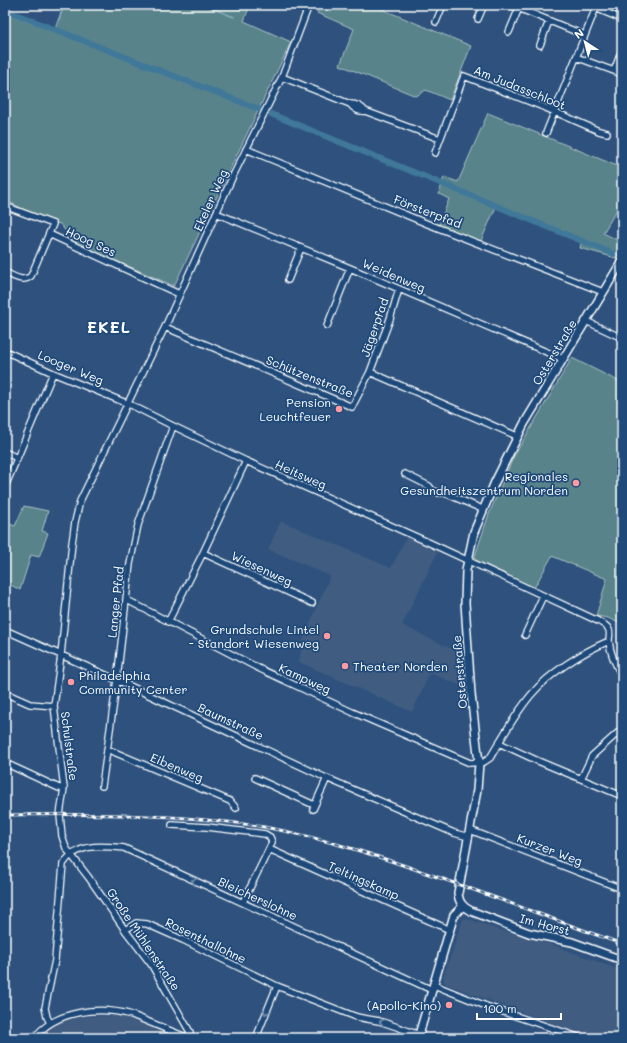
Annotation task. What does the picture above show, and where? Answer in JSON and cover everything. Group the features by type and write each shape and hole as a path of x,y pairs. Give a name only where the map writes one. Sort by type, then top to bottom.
{"street":[{"name":"Ekeler Weg","path":"128,403 165,327 246,149 282,76 309,5"},
{"path":"436,22 443,5"},
{"path":"478,19 484,5"},
{"path":"511,5 549,22 584,35"},
{"path":"588,5 622,19"},
{"path":"546,133 596,7"},
{"path":"509,32 519,8"},
{"path":"540,45 549,22"},
{"path":"614,72 622,50"},
{"path":"576,57 622,74"},
{"path":"282,76 350,104 355,104 363,108 365,111 440,139"},
{"name":"Am Judasschloot","path":"435,153 464,76 607,133"},
{"name":"Försterpfad","path":"246,149 414,218 603,292"},
{"name":"Hoog Ses","path":"5,206 53,224 49,234 179,294"},
{"name":"Weidenweg","path":"216,213 350,268 563,359"},
{"path":"5,272 23,280 28,279 31,276 49,234"},
{"path":"288,280 301,248"},
{"name":"Osterstraße","path":"463,906 458,894 477,790 479,763 469,673 465,603 467,561 474,532 482,509 517,436 622,261"},
{"path":"327,326 350,268"},
{"name":"Jägerpfad","path":"370,372 390,319 399,289"},
{"name":"Osterstraße","path":"586,321 622,338"},
{"name":"Schützenstraße","path":"165,327 352,408 370,372"},
{"name":"Looger Weg","path":"5,351 53,373 128,403"},
{"path":"370,372 517,436"},
{"path":"5,487 53,373"},
{"name":"Heitsweg","path":"128,403 246,461 467,561 608,627 610,631 609,641"},
{"name":"Schulstraße","path":"72,855 66,848 62,836 60,815 64,788 54,706 61,655 72,543 77,512 85,490 128,403"},
{"name":"Langer Pfad","path":"102,786 117,680 130,564 138,525 173,426"},
{"path":"5,452 17,458"},
{"path":"168,622 204,553 246,461"},
{"path":"405,474 428,486 432,490 439,493 445,492 482,509"},
{"name":"Wiesenweg","path":"204,553 312,603"},
{"path":"525,635 543,596"},
{"name":"Kampweg","path":"127,600 258,668 352,712 470,763 479,763"},
{"name":"Baumstraße","path":"5,630 117,680 327,778 454,833 470,833"},
{"path":"479,763 490,758 515,717 536,690 550,677 573,660 609,641 618,669 622,676"},
{"path":"5,693 30,704 54,706"},
{"path":"581,780 592,756 622,728"},
{"path":"499,743 538,762 622,796"},
{"name":"Eibenweg","path":"107,749 230,801 236,808"},
{"path":"5,763 59,788 64,788"},
{"path":"255,778 313,807 327,778"},
{"path":"172,824 265,834 270,837 272,842 243,902"},
{"name":"Kurzer Weg","path":"470,833 622,889"},
{"name":"Bleicherslohne","path":"72,855 77,851 88,847 98,846 124,848 433,988 581,1038"},
{"name":"Teltingskamp","path":"269,849 450,930"},
{"path":"50,1023 45,1008 55,960 63,867 64,862 72,855"},
{"name":"Große Mühlenstraße","path":"72,855 151,964 190,1032 188,1038"},
{"path":"418,1036 454,916 463,906"},
{"name":"Im Horst","path":"463,906 471,911 528,933 572,942 622,960"},
{"name":"Rosenthallohne","path":"125,930 136,923 147,924 277,986 365,1020 388,1024 418,1036"},
{"path":"256,1038 277,986"},
{"path":"34,1038 38,1033 58,1018 75,1014 102,1011 112,1011 132,1015 188,1038"}],"shaded area":[{"path":"281,521 391,568 407,536 438,551 402,625 460,653 464,687 430,673 412,712 299,662 303,640 330,576 268,549"},
{"path":"465,918 556,946 622,971 622,1038 591,1038 446,984 443,979 463,919"},
{"path":"91,1016 119,1016 146,1024 179,1038 40,1038 48,1028 68,1019"}],"green space":[{"path":"64,5 250,5 244,21 291,42 174,286 75,243 60,224 37,216 5,200 5,13 51,30 56,29"},
{"path":"320,5 372,5 471,46 450,100 426,90 416,96 340,65 354,29 317,13"},
{"path":"600,5 622,5 622,15 601,7"},
{"path":"488,113 622,168 622,201 603,233 622,242 622,248 616,258 580,248 582,240 496,207 480,243 438,228 449,199 439,194 444,177 458,182"},
{"path":"572,358 622,383 622,658 619,623 608,618 596,616 607,579 552,556 534,588 485,566 474,559 489,514 513,458"},
{"path":"24,506 48,511 42,531 48,533 39,557 31,555 20,590 5,582 5,522 15,526"}],"waterway":[{"path":"55,29 64,5"},
{"path":"204,5 234,17"},
{"path":"5,10 261,110"},
{"path":"271,114 614,254"}],"railway":[{"path":"5,815 134,815 232,822 289,832 387,860 622,944"}],"place":[{"name":"Pension Leuchtfeuer","path":"339,409"},
{"name":"Regionales Gesundheitszentrum Norden","path":"576,483"},
{"name":"Grundschule Lintel - Standort Wiesenweg","path":"327,636"},
{"name":"Theater Norden","path":"345,666"},
{"name":"Philadelphia Community Center","path":"71,682"},
{"name":"(Apollo-Kino)","path":"449,1005"}],"district":[{"name":"EKEL","path":"109,326"}]}
